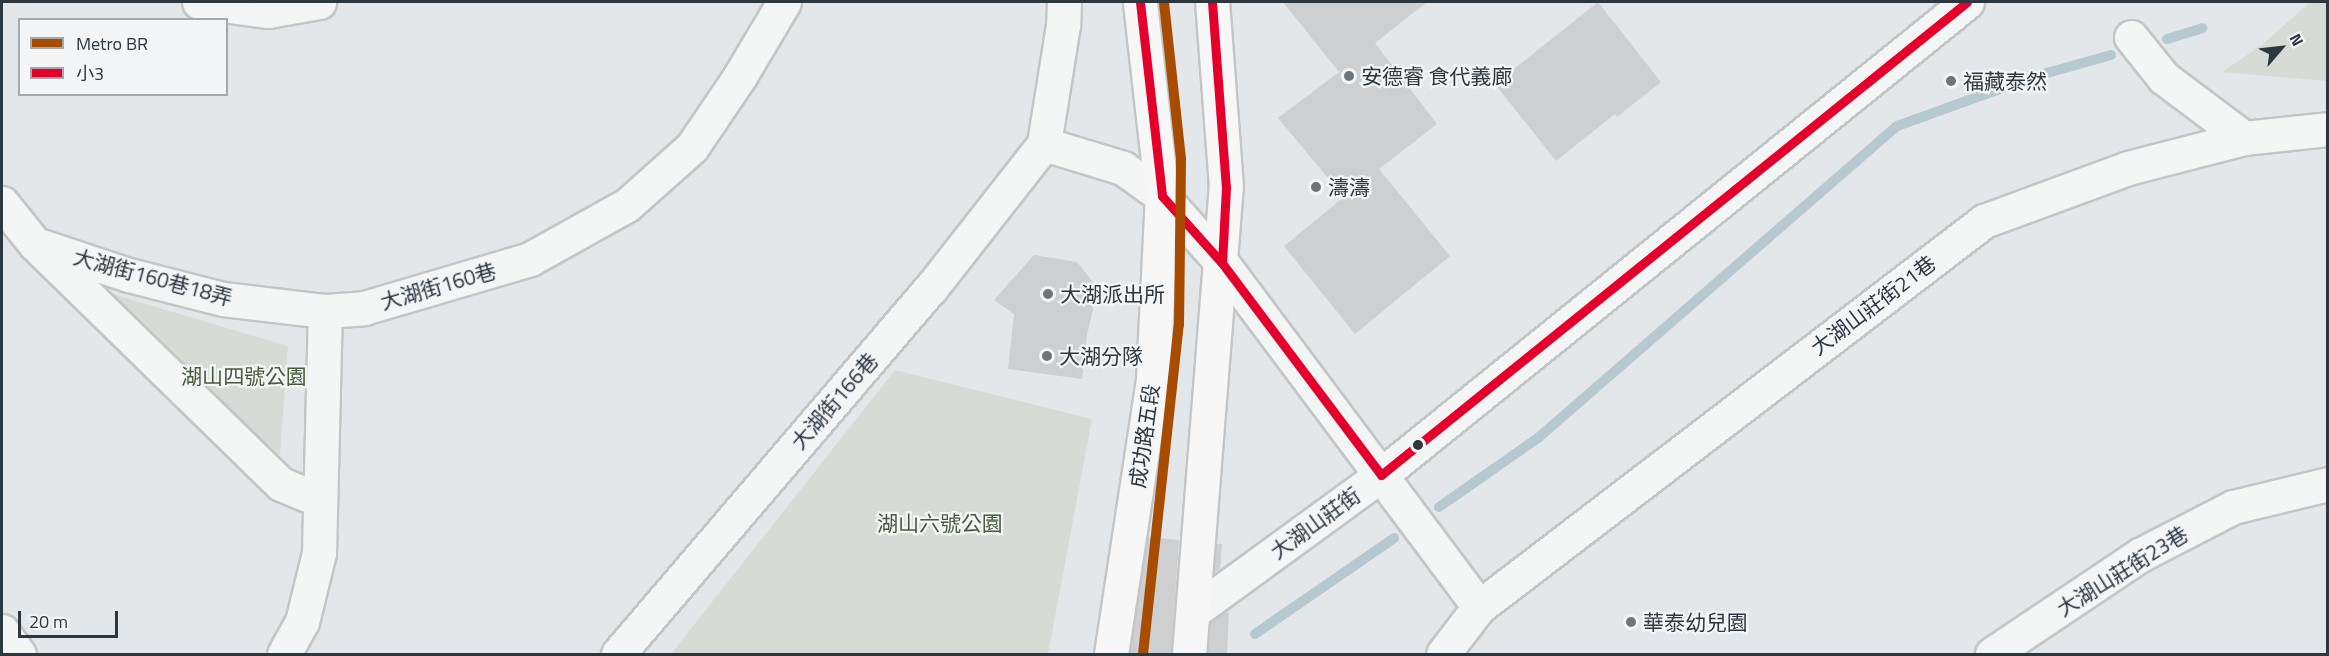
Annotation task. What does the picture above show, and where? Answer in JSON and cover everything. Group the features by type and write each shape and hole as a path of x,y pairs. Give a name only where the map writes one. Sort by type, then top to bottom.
{"main road":[{"name":"成功路五段","path":"1111,654 1153,378 1162,196 1140,2"},
{"path":"1189,654 1222,263 1226,187 1212,2"}],"street":[{"path":"199,2 268,11 319,2"},
{"name":"大湖街160巷","path":"325,311 364,308 530,259 627,205 692,147 740,76 783,2"},
{"path":"1064,2 1063,25 1044,144 1123,168 1162,196 1222,263 1479,607"},
{"name":"大湖山莊街","path":"1193,612 1381,475 1967,2"},
{"path":"2132,37 2164,78 2244,138"},
{"name":"大湖山莊街21巷","path":"1443,654 1479,607 1984,221 2128,168 2244,138 2328,129"},
{"name":"大湖街166巷","path":"618,654 931,288 1044,144"},
{"path":"2,203 35,244 281,484 319,500"},
{"name":"大湖街160巷18弄","path":"35,244 129,275 223,299 325,311"},
{"path":"284,654 302,622 319,553 325,311"},
{"name":"大湖山莊街23巷","path":"1992,654 2140,555 2233,507 2328,484"},
{"path":"2,631 19,654"}],"green space":[{"path":"2310,2 2327,2 2327,81 2222,72 2263,44"},
{"name":"湖山四號公園","path":"112,294 288,346 280,455 252,440 106,302"},
{"name":"湖山六號公園","path":"895,370 1092,419 1048,654 671,654"}],"building":[{"path":"1283,2 1427,2 1375,43 1437,124 1379,169 1450,256 1355,334 1284,246 1344,197 1278,118 1339,72"},
{"path":"1598,2 1661,82 1617,117 1615,114 1556,161 1495,84"},
{"name":"大湖派出所","path":"1034,255 1077,262 1098,288 1087,335 1082,379 1008,369 1014,314 994,300"},
{"path":"1148,537 1179,540 1171,654 1130,654"},
{"path":"1217,544 1222,544 1220,569 1214,573"},
{"path":"1224,612 1229,613 1227,654 1208,654 1210,623"}],"waterway":[{"path":"2167,39 2202,28"},
{"path":"1439,507 1538,438 1897,126 2033,77 2111,55"},
{"path":"1255,634 1394,538"}],"metro line":[{"name":"BR","path":"1143,654 1179,325 1181,159 1164,2"}],"transit line":[{"name":"小3","path":"1140,2 1162,196 1222,263 1381,475"},
{"name":"小3","path":"1212,2 1226,187 1222,263"},
{"name":"小3","path":"1381,475 1967,2"}],"place":[{"name":"安德睿 食代義廊","path":"1349,76"},
{"name":"福藏泰然","path":"1951,81"},
{"name":"濤濤","path":"1316,187"},
{"name":"大湖派出所","path":"1048,294"},
{"name":"大湖分隊","path":"1047,356"},
{"name":"華泰幼兒園","path":"1631,622"}]}
